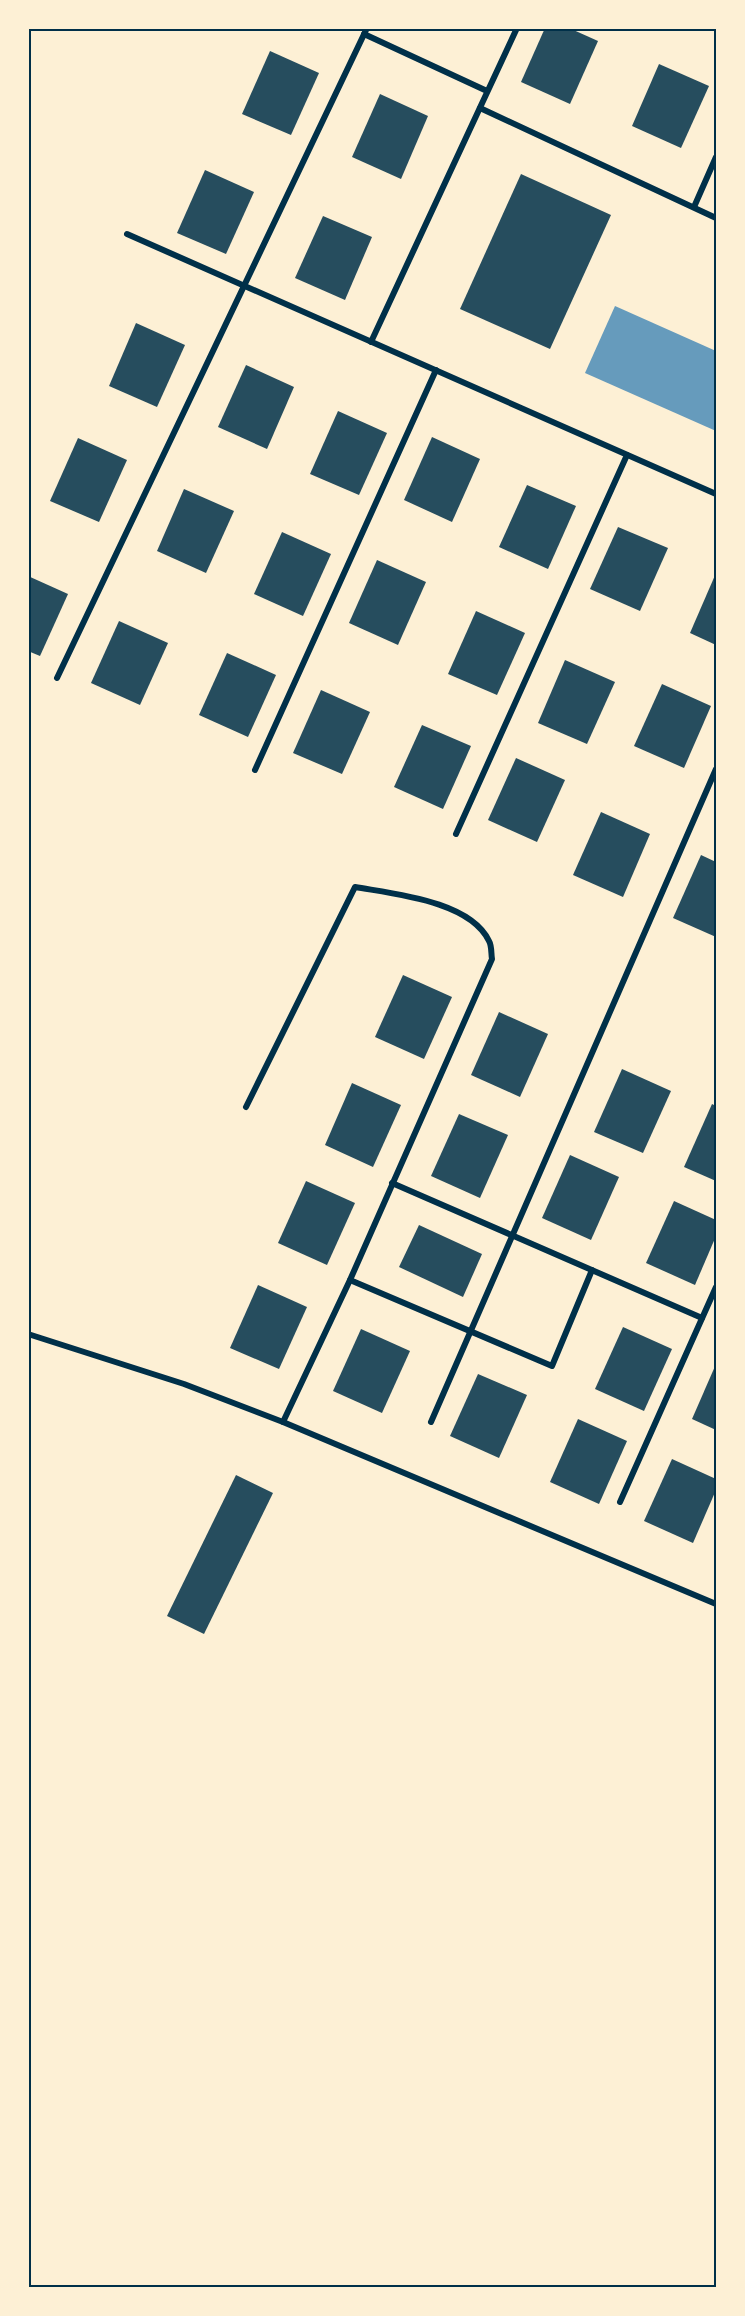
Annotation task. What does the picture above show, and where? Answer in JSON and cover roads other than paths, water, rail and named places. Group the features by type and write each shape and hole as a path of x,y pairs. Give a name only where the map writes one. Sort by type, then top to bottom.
{"street":[{"path":"371,342 517,28"},
{"path":"57,678 365,31 487,91"},
{"path":"480,108 717,218"},
{"path":"694,207 717,158"},
{"path":"127,234 717,494"},
{"path":"255,770 436,370"},
{"path":"456,834 627,455"},
{"path":"431,1422 717,768"},
{"path":"246,1107 355,886 430,901 473,921 490,941 492,959 350,1280 283,1422"},
{"path":"392,1183 702,1318"},
{"path":"350,1280 552,1366 592,1270"},
{"path":"620,1502 717,1287"},
{"path":"28,1334 184,1384 283,1422 717,1604"}],"water":[{"path":"615,306 716,351 716,431 585,373"}]}
